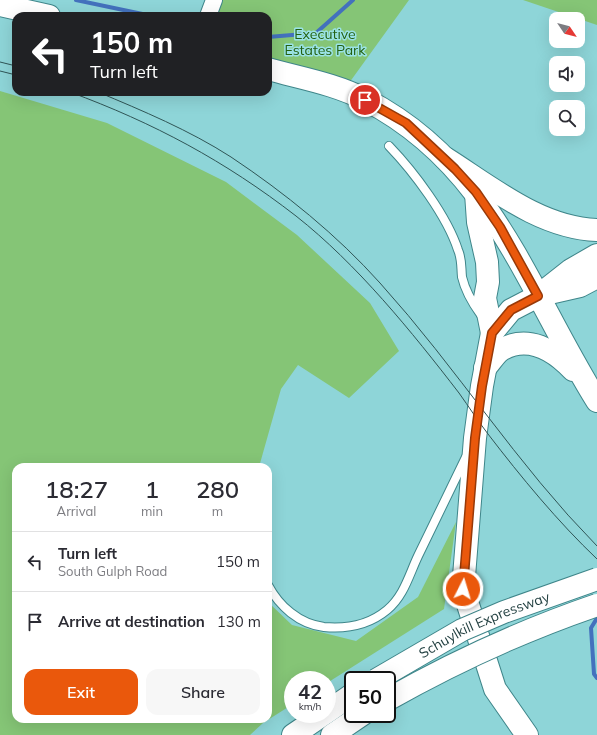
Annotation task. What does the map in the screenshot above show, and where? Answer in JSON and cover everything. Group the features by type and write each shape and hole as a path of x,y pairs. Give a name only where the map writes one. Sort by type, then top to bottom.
{"main road":[{"path":"0,5 31,12"},
{"path":"272,70 344,90 365,100 406,123 445,158 476,192 500,227 597,401"},
{"path":"445,158 513,201 552,221 569,227 597,230"},
{"path":"476,192 478,222 487,262 488,282 485,298 492,333 485,368 475,438 463,589 495,689 523,734"},
{"path":"492,333 511,310 538,296 571,270 597,255"},
{"path":"538,296 580,286 597,277"},
{"path":"485,368 500,350 519,343 530,342 556,354 585,381"},
{"name":"Schuylkill Expressway","path":"391,671 462,630 504,612 597,579"},
{"name":"Schuylkill Expressway","path":"396,695 441,670 505,640 597,605"},
{"path":"293,735 311,723"},
{"path":"332,735 350,723"}],"lane":[{"path":"389,146 416,176 452,234 462,264 462,277 472,301 492,333"},
{"path":"272,593 274,597 292,615 315,626 340,629 365,623 387,610 404,591 413,567 475,438"}],"green space":[{"name":"Executive Estates Park","path":"214,0 409,0 344,90 272,70 272,12 210,12"},
{"path":"523,0 597,0 597,25 585,21 585,12 559,12"},
{"path":"0,91 12,95 12,96 17,96 107,123 226,182 297,235 370,303 399,351 349,398 298,365 281,389 260,463 12,463 12,723 263,723 250,735 0,735"},
{"path":"456,522 444,609 336,677 336,671 284,671 284,710 272,717 272,606 292,625 356,641 418,597"}],"waterway":[{"path":"76,0 133,12"},
{"path":"272,37 316,33 353,0"},
{"path":"597,618 591,628 594,674 597,678"}],"tram line":[{"path":"0,62 12,65"},
{"path":"0,71 12,74"},
{"path":"80,96 160,130 188,145 243,178 296,216 319,235 341,255 403,323 459,393 488,434 527,483 554,515 597,559"},
{"path":"108,96 199,138 231,157 291,200 346,248 408,315 513,450 540,483 597,546"}],"route":[{"path":"365,100 406,123 445,158 476,192 500,227 538,296 511,310 492,333 482,386 475,438 463,589"}]}
